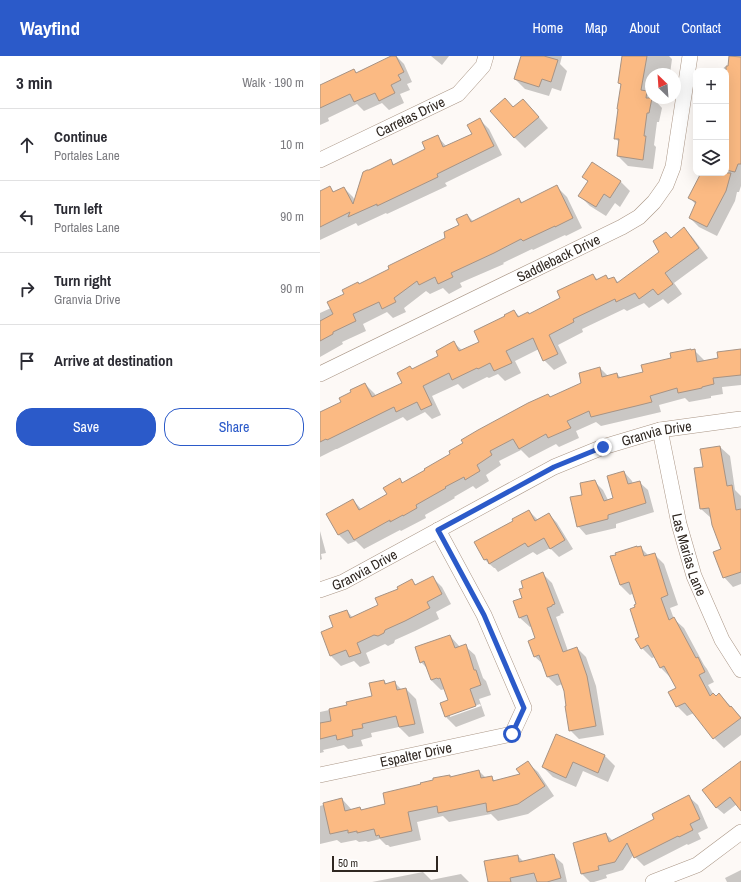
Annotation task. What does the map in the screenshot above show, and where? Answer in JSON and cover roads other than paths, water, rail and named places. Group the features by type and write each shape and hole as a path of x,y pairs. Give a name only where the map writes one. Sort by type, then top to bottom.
{"street":[{"name":"Carretas Drive","path":"320,160 458,94 483,66 486,56"},
{"name":"Saddleback Drive","path":"320,374 622,227 639,217 654,202 666,185 673,167 690,56"},
{"name":"Granvia Drive","path":"320,590 343,582 554,467 603,447 660,430 741,419"},
{"name":"Las Marias Lane","path":"660,430 679,524 694,576 722,640 741,670"},
{"name":"Espalter Drive","path":"320,775 512,734 524,708 484,615 438,530"},
{"path":"653,882 697,866 741,832"}]}
